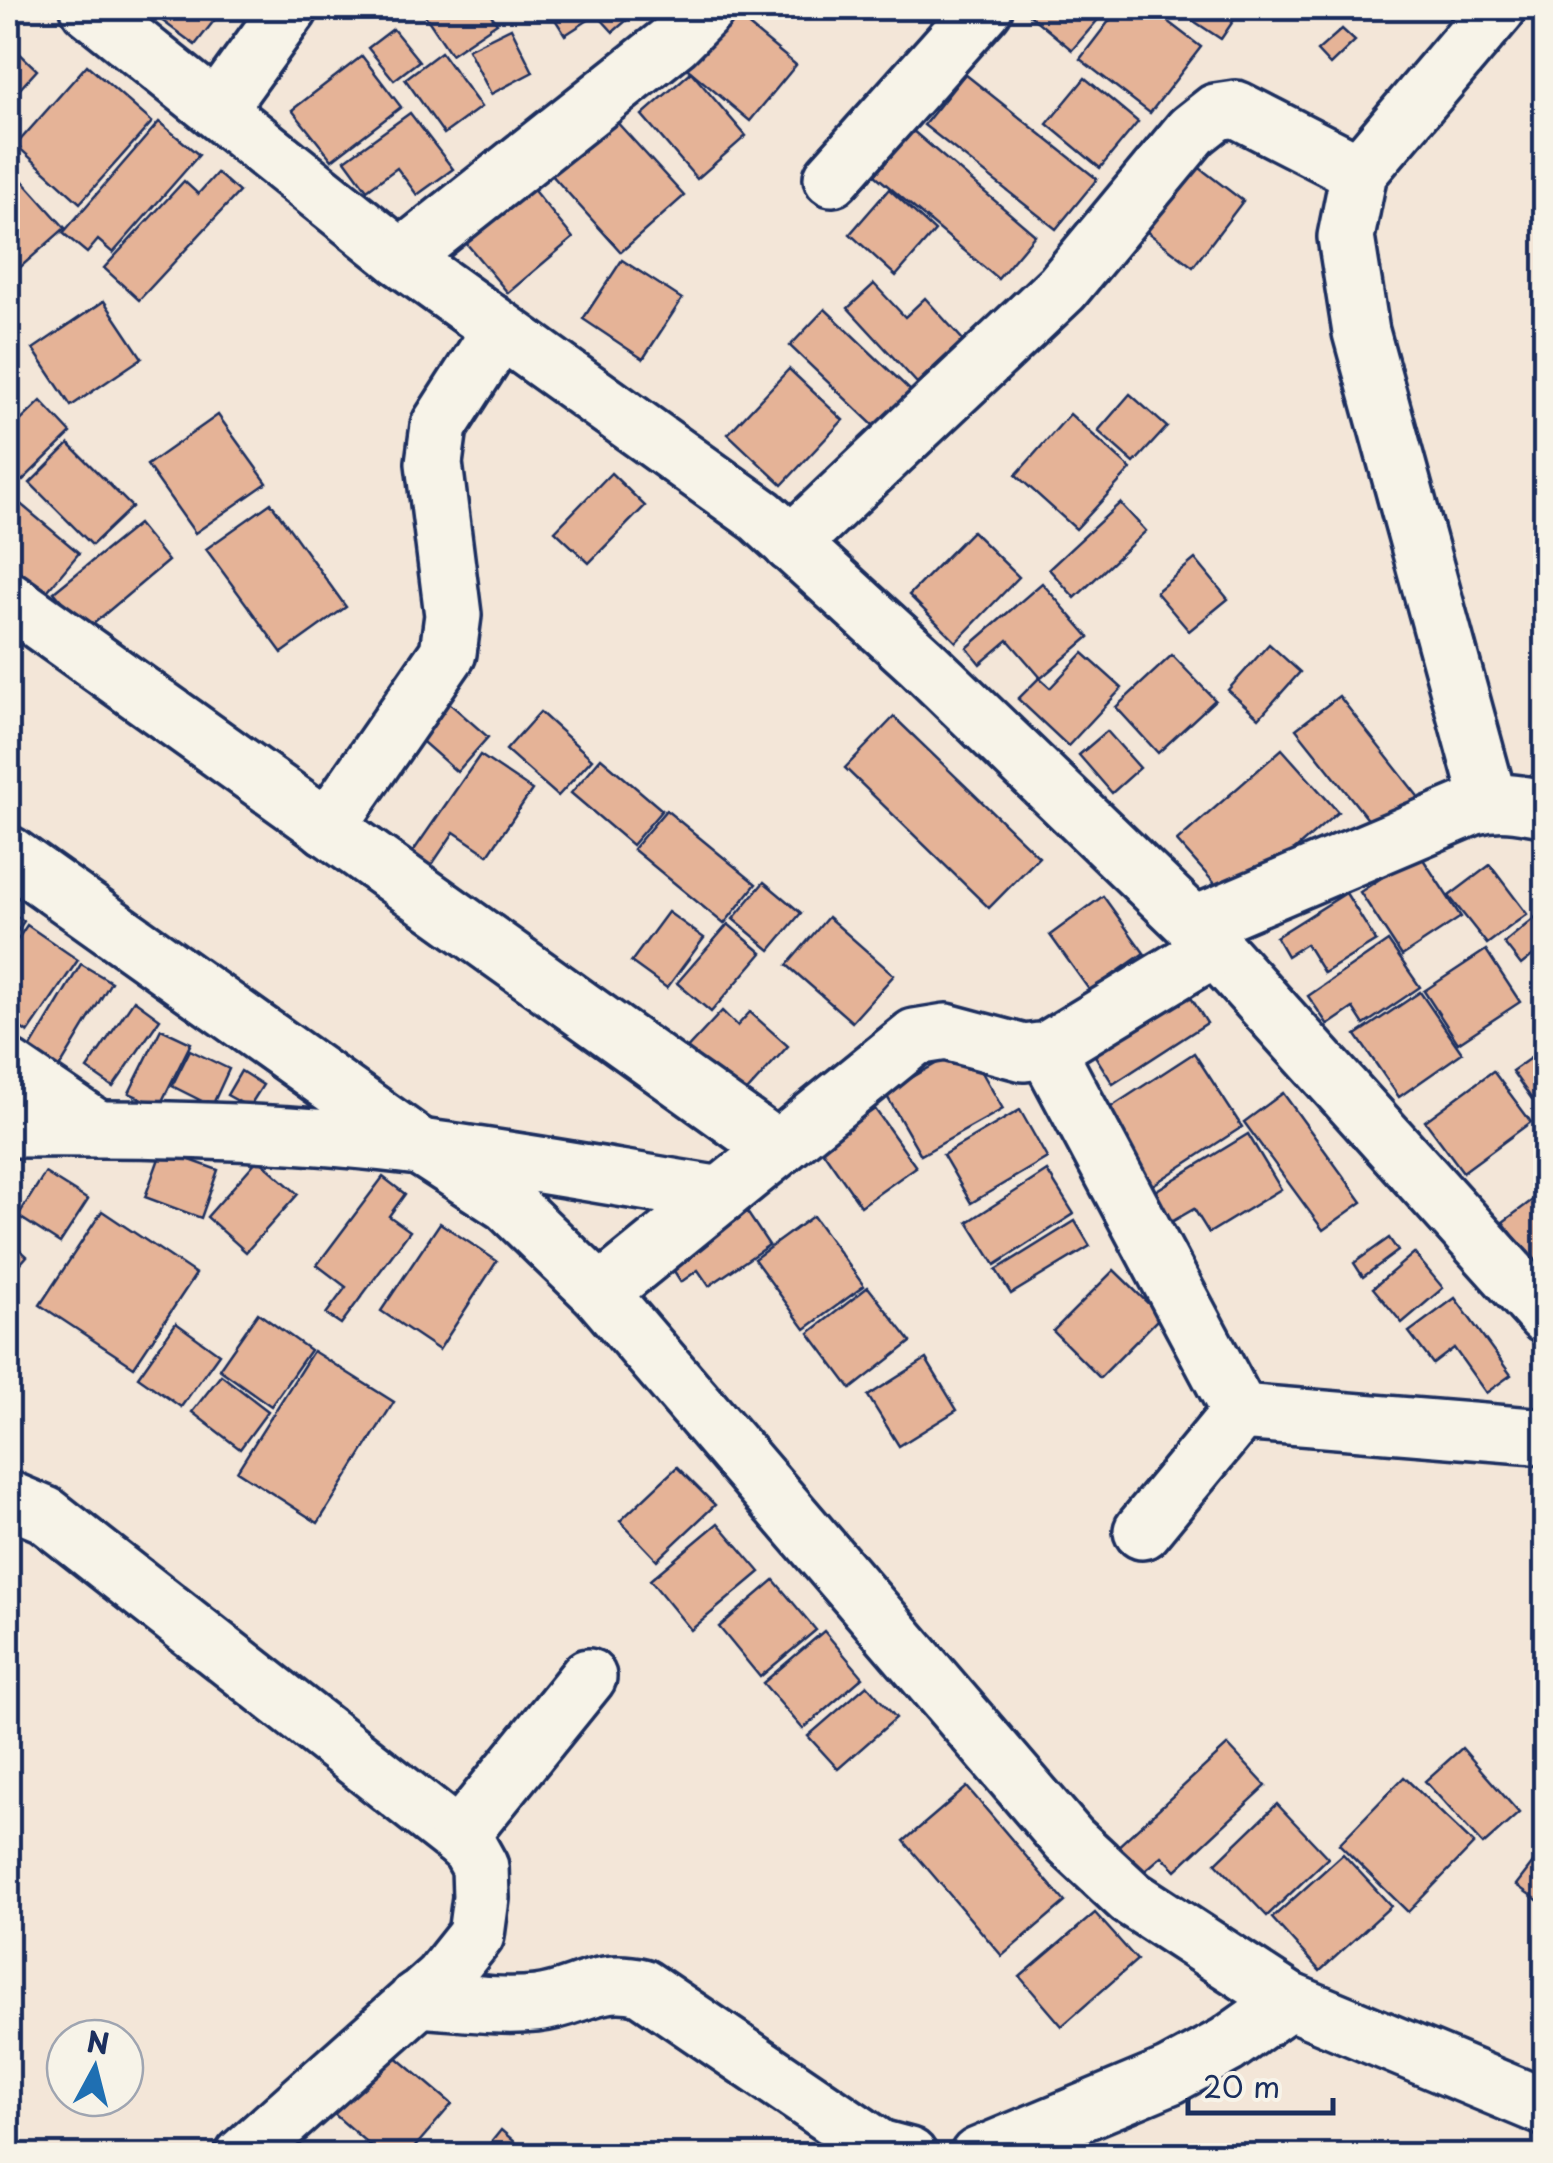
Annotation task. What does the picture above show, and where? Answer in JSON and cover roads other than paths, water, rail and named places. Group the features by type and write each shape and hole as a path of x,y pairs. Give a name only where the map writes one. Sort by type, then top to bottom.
{"street":[{"path":"89,8 401,258 762,516 921,662 1205,937 1544,1312"},
{"path":"217,109 290,8"},
{"path":"401,258 674,41 707,8"},
{"path":"832,178 984,8"},
{"path":"1490,802 1361,332 1346,238 1359,172 1498,8"},
{"path":"792,544 1062,288 1192,131 1216,112 1236,109 1359,172"},
{"path":"327,828 448,653 453,616 434,462 439,426 500,331"},
{"path":"8,599 777,1149"},
{"path":"600,1293 915,1037 946,1032 1024,1053 1046,1050 1205,937 1490,802 1546,809"},
{"path":"8,854 420,1147 508,1204 600,1293 1069,1840 1131,1898 1289,2001 1546,2108"},
{"path":"1046,1050 1240,1412"},
{"path":"8,1068 96,1128"},
{"path":"8,1129 96,1128 319,1137 420,1147 721,1195"},
{"path":"1240,1412 1546,1437"},
{"path":"1142,1530 1240,1412"},
{"path":"8,1498 46,1515 458,1838 480,1867 476,1935 441,1979 243,2156"},
{"path":"458,1838 588,1677"},
{"path":"417,1999 534,2004 572,1996 603,1983 642,1987 879,2148 909,2156"},
{"path":"978,2156 1170,2076 1227,2044 1289,2001"}]}
